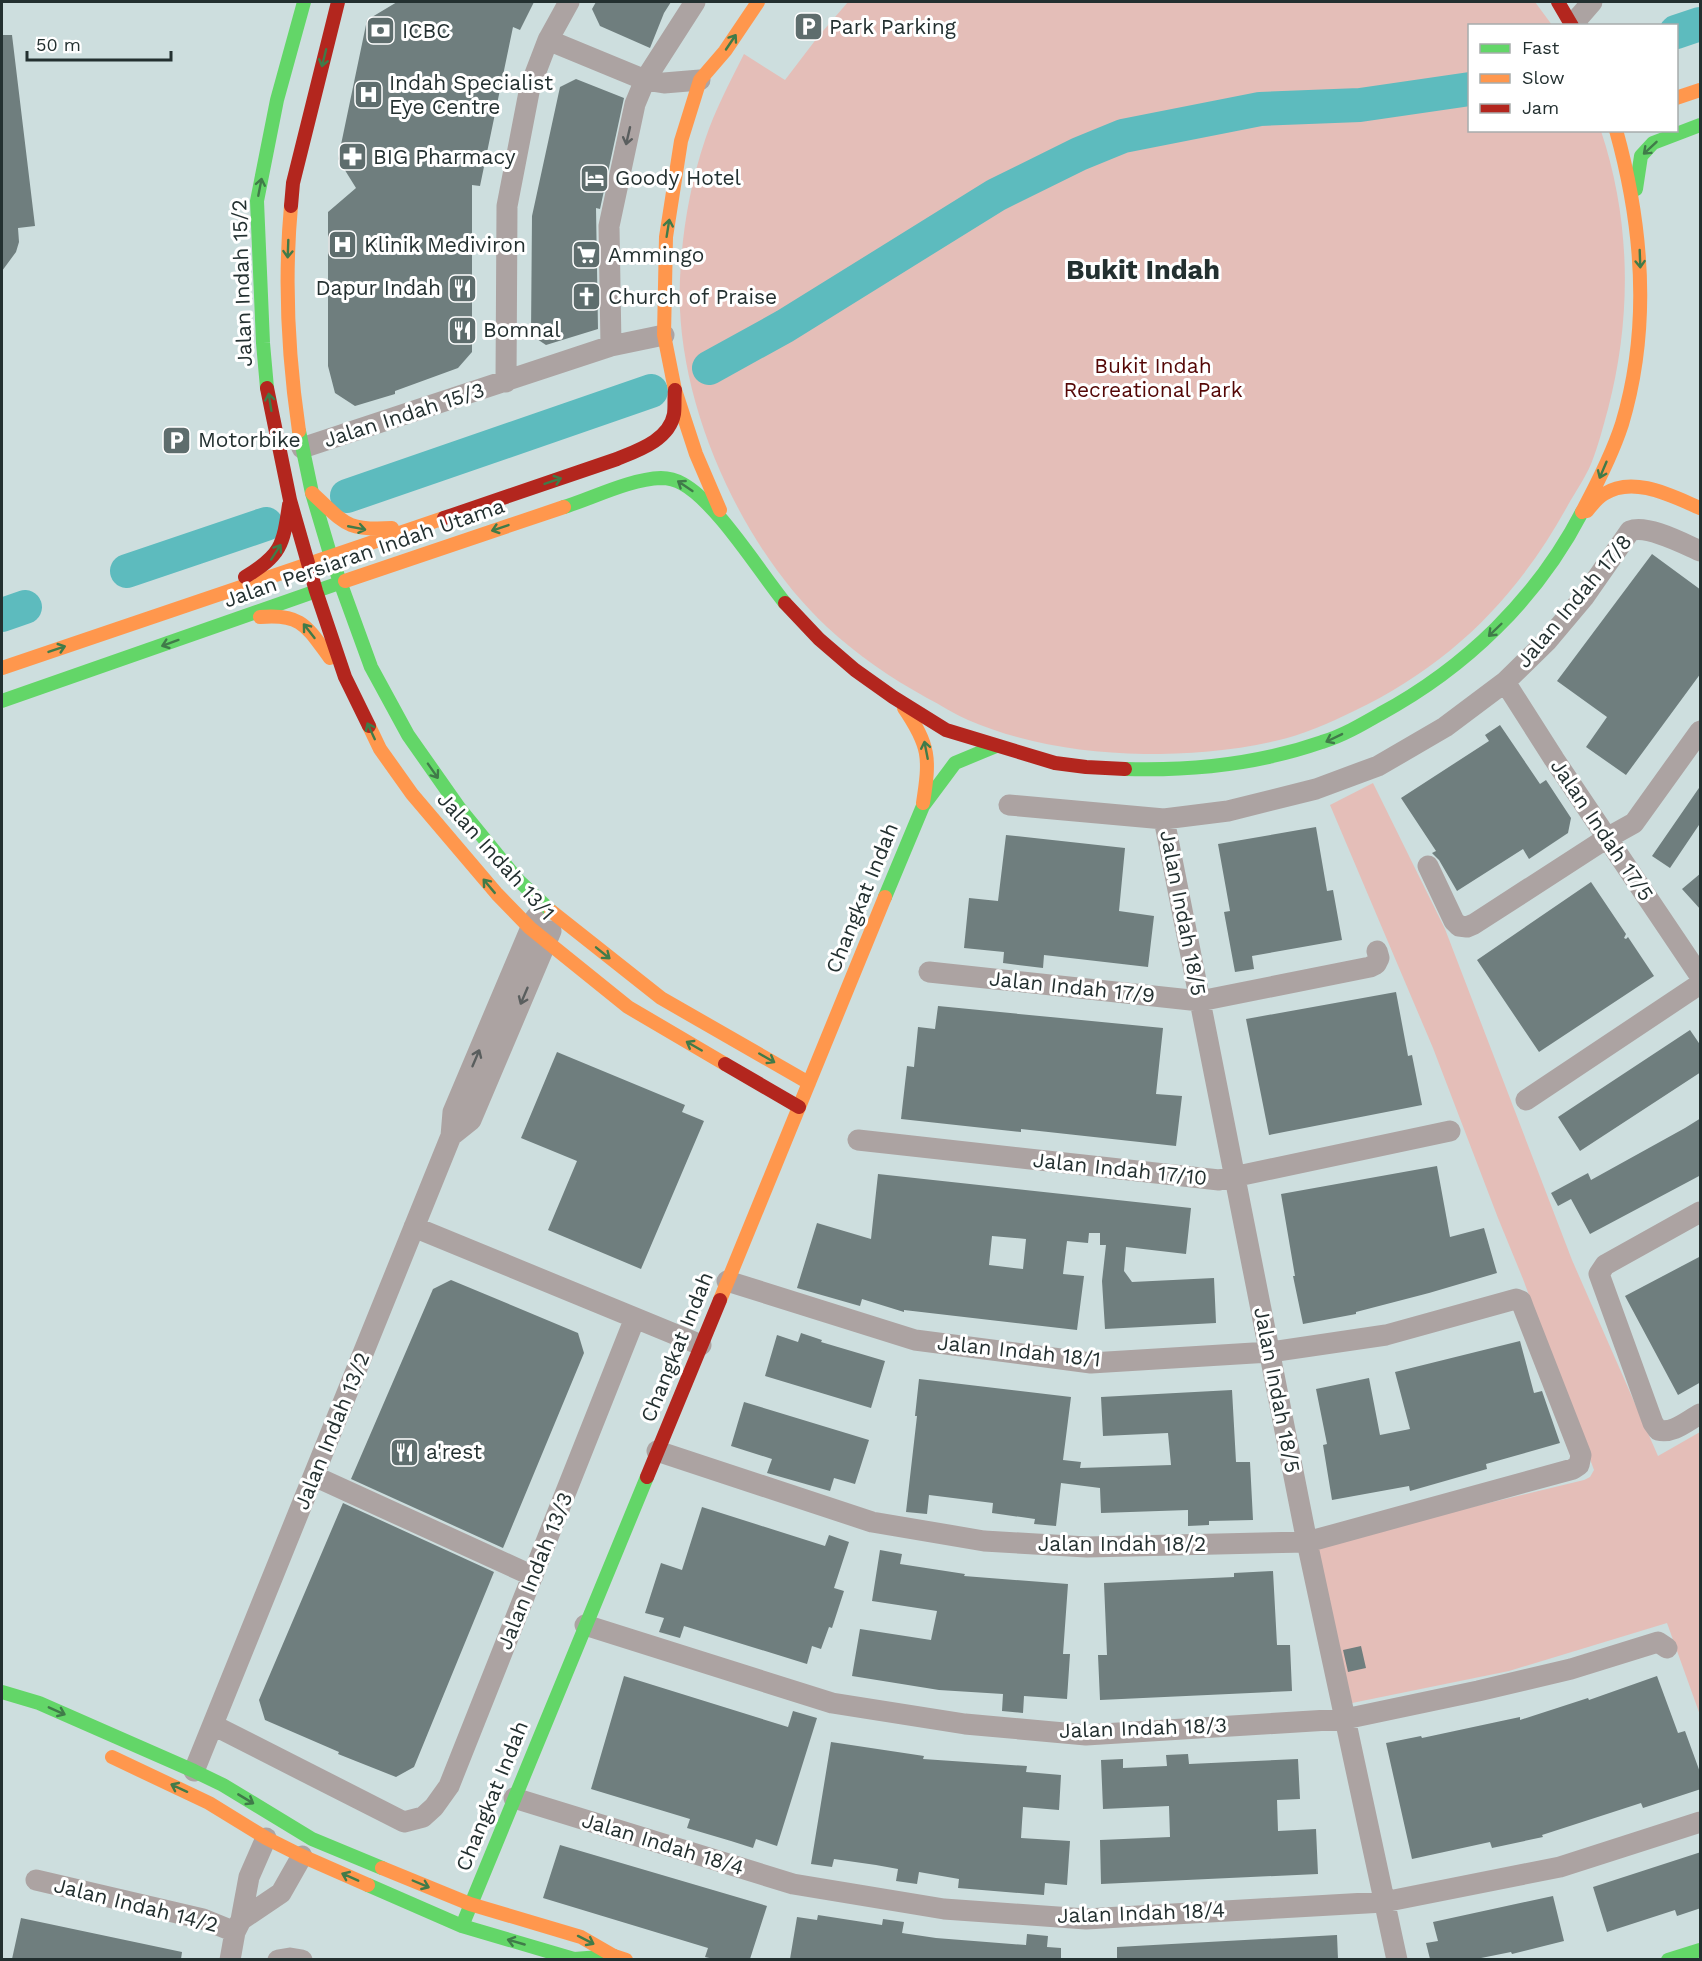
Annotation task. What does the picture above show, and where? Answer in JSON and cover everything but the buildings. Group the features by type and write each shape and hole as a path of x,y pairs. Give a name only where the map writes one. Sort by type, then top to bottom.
{"street":[{"name":"Jalan Indah 15/2","path":"304,2 277,100 257,201 267,385 290,500 316,591"},
{"name":"Jalan Indah 15/2","path":"338,2 293,183 288,249 287,316 292,382 302,448 312,493 339,583"},
{"name":"Jalan Indah 15/3","path":"506,382 507,206 530,87 548,40 569,2"},
{"path":"611,346 609,226 635,104 655,81 695,2"},
{"name":"Jalan Persiaran Indah Utama","path":"727,526 696,454 675,390 664,335 666,237 681,141 700,80 725,51 758,2"},
{"path":"1558,2 1571,24"},
{"path":"1578,24 1580,17 1592,2"},
{"path":"548,40 655,81 700,80"},
{"path":"655,81 688,115"},
{"path":"1678,98 1701,90"},
{"path":"1635,201 1641,156 1653,143 1701,124"},
{"name":"Jalan Persiaran Indah Utama","path":"2,701 339,583 658,477 676,480 691,489 727,526 773,589 814,633 856,671 945,730 1069,765 1121,769 1179,770 1237,764 1285,754 1326,742 1385,712 1437,681 1473,652 1505,621 1551,565 1581,518 1622,423 1633,374 1642,308 1640,248 1635,201 1617,132"},
{"name":"Jalan Indah 15/3","path":"302,448 611,346 664,335"},
{"name":"Jalan Persiaran Indah Utama","path":"2,668 642,449 667,429 674,416 675,390"},
{"path":"1622,423 1624,450"},
{"path":"1633,470 1653,489"},
{"path":"1581,518 1604,494 1617,488 1653,489 1701,508"},
{"path":"312,493 347,525 356,529 418,527"},
{"path":"212,597 269,562 276,555 285,534 290,500"},
{"name":"Jalan Indah 17/8","path":"1009,805 1164,819 1239,808 1316,789 1378,766 1445,727 1505,682 1547,641 1584,597 1626,535 1636,528 1701,551"},
{"path":"371,667 360,610 364,594 380,579 425,554"},
{"name":"Jalan Indah 13/1","path":"339,583 371,667 408,735 460,809 517,879 550,910 661,998 809,1083"},
{"name":"Jalan Indah 13/1","path":"316,591 345,677 380,749 405,785 497,894 546,942 628,1007 799,1107"},
{"path":"225,623 276,614 296,618 303,623 345,677"},
{"name":"Jalan Indah 17/5","path":"1505,682 1554,759 1701,976"},
{"name":"Changkat Indah","path":"900,702 922,734 928,752 923,806"},
{"path":"1428,866 1454,921 1460,926 1467,927 1607,838 1635,823 1701,731"},
{"name":"Changkat Indah","path":"462,1926 923,806 955,763 996,746"},
{"name":"Jalan Indah 18/5","path":"1164,819 1307,1542 1397,1959"},
{"name":"Jalan Indah 13/2","path":"195,1772 451,1136 453,1112 530,928 550,910"},
{"name":"Jalan Indah 13/2","path":"451,1136 471,1119 546,942 550,910"},
{"name":"Jalan Indah 17/9","path":"929,972 1200,1000 1370,967 1376,964 1379,958 1377,951"},
{"path":"1526,1100 1701,984"},
{"name":"Jalan Indah 17/10","path":"858,1140 1219,1180 1450,1131"},
{"path":"1701,1212 1605,1265 1601,1269 1600,1279 1653,1423 1658,1430 1666,1432 1701,1414"},
{"path":"414,1227 701,1345"},
{"name":"Jalan Indah 18/1","path":"727,1281 915,1340 1091,1362 1270,1352 1386,1335 1509,1300 1521,1301 1581,1455"},
{"name":"Jalan Indah 13/3","path":"213,1725 404,1822 423,1816 434,1807 449,1786 635,1318"},
{"name":"Jalan Indah 18/2","path":"657,1451 873,1522 984,1541 1088,1547 1307,1542 1573,1469 1579,1465 1581,1455"},
{"path":"314,1476 533,1576"},
{"name":"Jalan Indah 18/3","path":"585,1625 832,1703 965,1724 1086,1735 1345,1719 1478,1691 1571,1668 1658,1642 1667,1648"},
{"name":"Changkat Indah","path":"2,1692 39,1703 223,1785 312,1839 470,1904 581,1937 620,1958"},
{"name":"Changkat Indah","path":"95,1749 209,1803 266,1838 302,1856 462,1926 574,1959 620,1958"},
{"name":"Jalan Indah 18/4","path":"514,1798 793,1884 944,1909 1086,1918 1384,1902 1560,1867 1701,1822"},
{"path":"230,1959 249,1877 266,1838"},
{"path":"238,1926 281,1893 302,1856"},
{"name":"Jalan Indah 14/2","path":"36,1880 238,1926"},
{"path":"1668,1959 1701,1950"},
{"path":"278,1959 302,1959"}],"green space":[{"name":"Bukit Indah Recreational Park","path":"848,2 1535,2 1551,24 1468,24 1468,132 1601,132 1618,199 1625,269 1621,339 1616,374 1594,457 1548,539 1527,570 1478,626 1421,672 1389,693 1316,728 1285,738 1226,750 1144,754 1099,752 1032,741 989,728 958,715 887,674 862,656 827,627 795,594 766,555 741,513 719,468 701,420 688,373 681,325 680,279 688,209 705,140 723,96 744,54 785,80"},
{"path":"1373,783 1445,929 1572,1260 1658,1456 1700,1432 1700,1715 1667,1623 1509,1671 1352,1703 1310,1546 1584,1480 1590,1477 1594,1470 1433,1048 1330,805"}],"waterway":[{"path":"1678,31 1700,24"},
{"path":"709,368 785,326 996,195 1079,154 1123,136 1260,109 1360,105 1468,89"},
{"path":"347,496 651,391"},
{"path":"127,571 266,524"},
{"path":"2,615 25,607"}],"traffic: fast":[{"path":"267,388 257,201 277,100 304,2"},
{"path":"1636,189 1641,156 1653,143 1700,125"},
{"path":"299,431 312,493 331,557 371,667 408,735 460,809 517,879 551,911"},
{"path":"564,507 649,479 661,478 678,481 710,506 785,603"},
{"path":"1125,769 1175,769 1250,761 1329,740 1366,722 1411,696 1441,675 1496,628 1543,574 1564,544 1582,512"},
{"path":"2,701 345,581"},
{"path":"885,897 923,806 955,763 996,746"},
{"path":"462,1926 647,1477"},
{"path":"2,1692 39,1703 194,1771 223,1785 312,1839 382,1868"},
{"path":"368,1885 462,1926 574,1959 614,1956"},
{"path":"1668,1960 1700,1950"}],"traffic: slow":[{"path":"720,510 696,454 675,390 664,335 666,237 681,141 700,80 725,51 758,2"},
{"path":"1678,97 1700,90"},
{"path":"1582,512 1599,480 1622,424 1637,351 1640,314 1637,240 1632,203 1616,132"},
{"path":"291,206 288,319 299,431"},
{"path":"1587,511 1604,494 1627,486 1652,489 1700,508"},
{"path":"312,493 347,523 364,528 392,528"},
{"path":"345,581 564,507"},
{"path":"2,668 444,518"},
{"path":"260,617 285,617 302,624 330,658"},
{"path":"904,708 919,733 926,753 927,775 923,803"},
{"path":"369,726 380,749 412,794 497,894 530,928 628,1007 725,1064"},
{"path":"720,1300 885,897"},
{"path":"551,911 661,998 809,1083"},
{"path":"112,1757 209,1803 266,1838 368,1885"},
{"path":"382,1868 470,1904 581,1937 614,1956 626,1960"}],"traffic: jam":[{"path":"291,206 293,183 338,2"},
{"path":"1558,2 1571,24"},
{"path":"267,388 290,500 316,591 345,677 369,726"},
{"path":"444,518 643,448 660,437 671,423 674,414 675,390"},
{"path":"245,577 266,562 278,548 285,530 289,505"},
{"path":"785,603 819,639 855,670 946,730 1055,763 1125,769"},
{"path":"725,1064 799,1107"},
{"path":"647,1477 720,1300"}],"place":[{"name":"Park Parking","path":"808,27"},
{"name":"ICBC","path":"381,31"},
{"name":"Indah Specialist Eye Centre","path":"368,95"},
{"name":"BIG Pharmacy","path":"352,157"},
{"name":"Goody Hotel","path":"594,178"},
{"name":"Klinik Mediviron","path":"343,245"},
{"name":"Ammingo","path":"587,255"},
{"name":"Dapur Indah","path":"462,288"},
{"name":"Church of Praise","path":"587,297"},
{"name":"Bomnal","path":"462,330"},
{"name":"Motorbike","path":"177,440"},
{"name":"a'rest","path":"405,1452"}],"district":[{"name":"Bukit Indah","path":"1143,270"}]}
